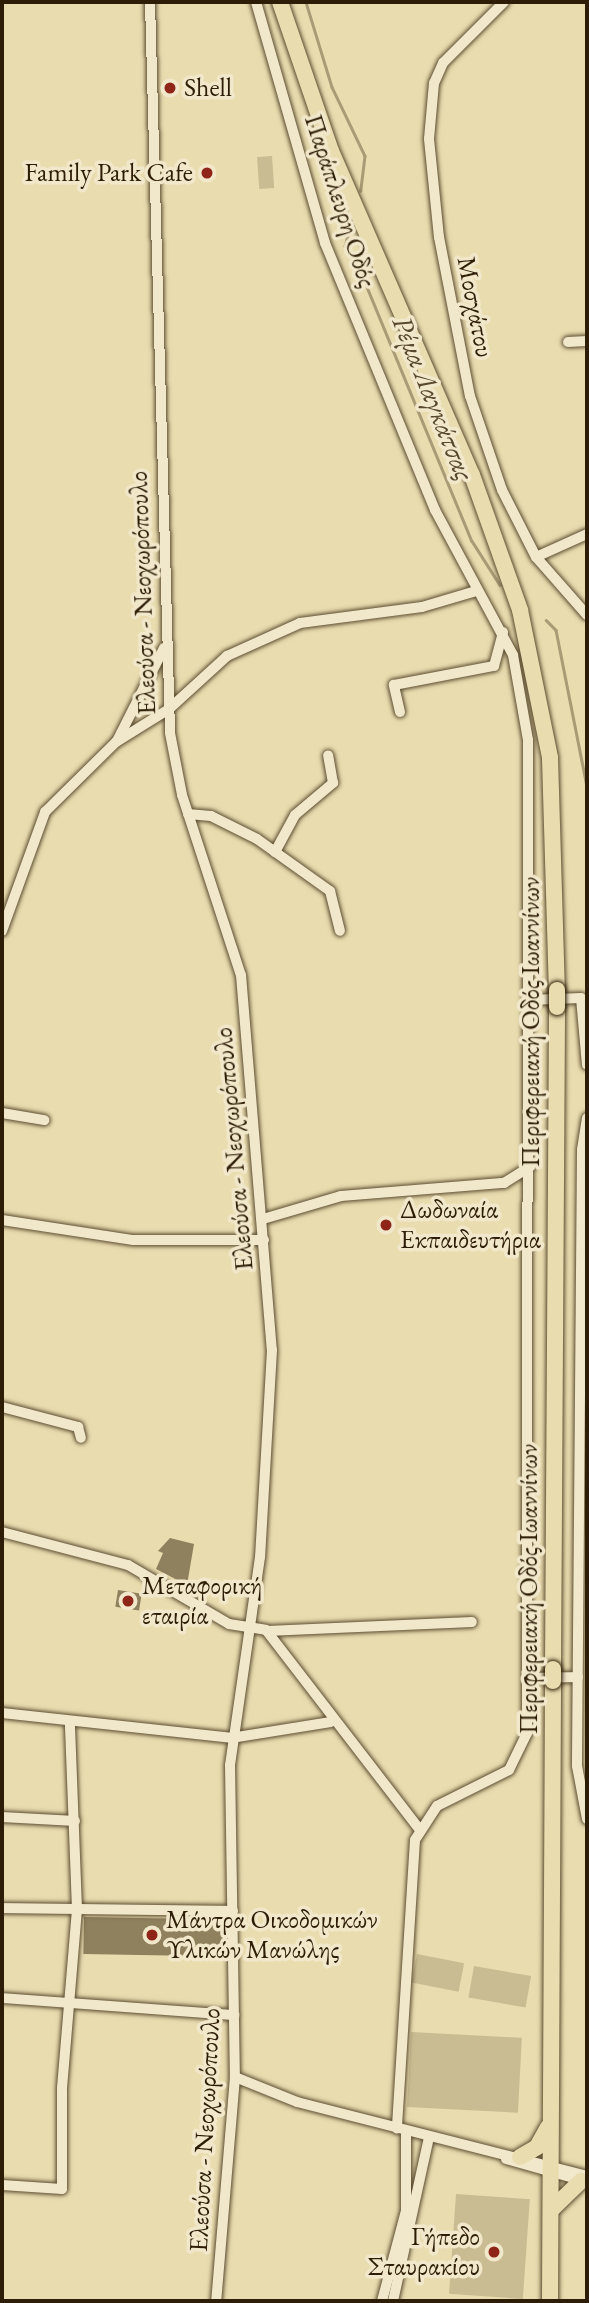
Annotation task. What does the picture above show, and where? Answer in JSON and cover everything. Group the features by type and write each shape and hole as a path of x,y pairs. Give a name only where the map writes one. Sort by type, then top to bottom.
{"highway":[{"name":"Περιφερειακή Οδός Ιωαννίνων","path":"281,2 331,151 472,475 523,622 550,758 557,998 550,2301"},
{"path":"520,2157 537,2147 549,2125"},
{"path":"551,2210 585,2179"}],"street":[{"name":"Ελεούσα - Νεοχωρόπουλο","path":"150,2 165,647 169,709 187,814 240,966 263,1219 272,1403 260,1558 231,1738 235,2077 216,2301"},
{"name":"Παράπλευρη Οδός","path":"256,2 325,243 435,510 476,591 503,632 520,676 528,732 530,1167 527,1733 515,1764 438,1806 419,1829"},
{"name":"Μοσχάτου","path":"504,2 440,68 429,139 441,250 472,403 506,498 536,557 587,615"},
{"path":"568,342 587,341"},
{"path":"536,557 587,534"},
{"path":"2,931 45,812 116,742 169,709 228,656 260,637 300,623 422,607 476,591"},
{"path":"400,712 394,685 494,666 503,632"},
{"path":"116,742 165,647"},
{"path":"275,852 295,815 332,783 328,755"},
{"path":"187,814 211,816 275,852 332,893 340,931"},
{"path":"530,1000 581,998 587,1065"},
{"path":"2,1113 44,1120"},
{"path":"587,1118 582,1150 578,1677 578,1778 587,1819"},
{"path":"263,1219 341,1196 504,1183 530,1167"},
{"path":"2,1220 133,1240 264,1240"},
{"path":"2,1407 78,1427 81,1438"},
{"path":"2,1532 128,1564 229,1624 267,1631 472,1622"},
{"path":"267,1631 331,1722 419,1829 401,2129 406,2211 382,2301"},
{"path":"527,1678 578,1677"},
{"path":"2,1713 70,1724 231,1738 331,1722"},
{"path":"2,2185 62,2189 69,2001 77,1909 70,1724"},
{"path":"2,1817 75,1821"},
{"path":"2,1908 233,1911"},
{"path":"2,1998 234,2015"},
{"path":"235,2077 296,2102 585,2179"},
{"path":"393,2301 429,2137"},
{"path":"500,2156 520,2157 550,2169"}],"shaded area":[{"path":"272,156 274,188 259,189 257,157"},
{"path":"417,1954 464,1963 459,1992 411,1982"},
{"path":"474,1966 531,1976 526,2008 468,1998"},
{"path":"411,2032 522,2038 518,2113 407,2107"},
{"path":"456,2194 530,2199 523,2299 449,2294"}],"building":[{"path":"170,1538 194,1544 187,1585 156,1569 163,1553 158,1551"},
{"name":"Μεταφορική εταιρία","path":"118,1590 142,1594 139,1611 115,1607"},
{"name":"Μάντρα Οικοδομικών Υλικών Μανώλης","path":"84,1917 225,1919 224,1956 83,1954"}],"waterway":[{"name":"Ρέμα Λαγκάτσας","path":"306,2 332,87 365,156 361,191"},
{"name":"Ρέμα Λαγκάτσας","path":"352,222 345,246 365,282 472,541 500,585"},
{"name":"Ρέμα Λαγκάτσας","path":"546,620 556,630 587,786"}],"place":[{"name":"Shell","path":"170,88"},
{"name":"Family Park Cafe","path":"207,173"},
{"name":"Δωδωναία Εκπαιδευτήρια","path":"386,1225"},
{"name":"Μεταφορική εταιρία","path":"128,1601"},
{"name":"Μάντρα Οικοδομικών Υλικών Μανώλης","path":"152,1935"},
{"name":"Γήπεδο Σταυρακίου","path":"494,2252"}]}
